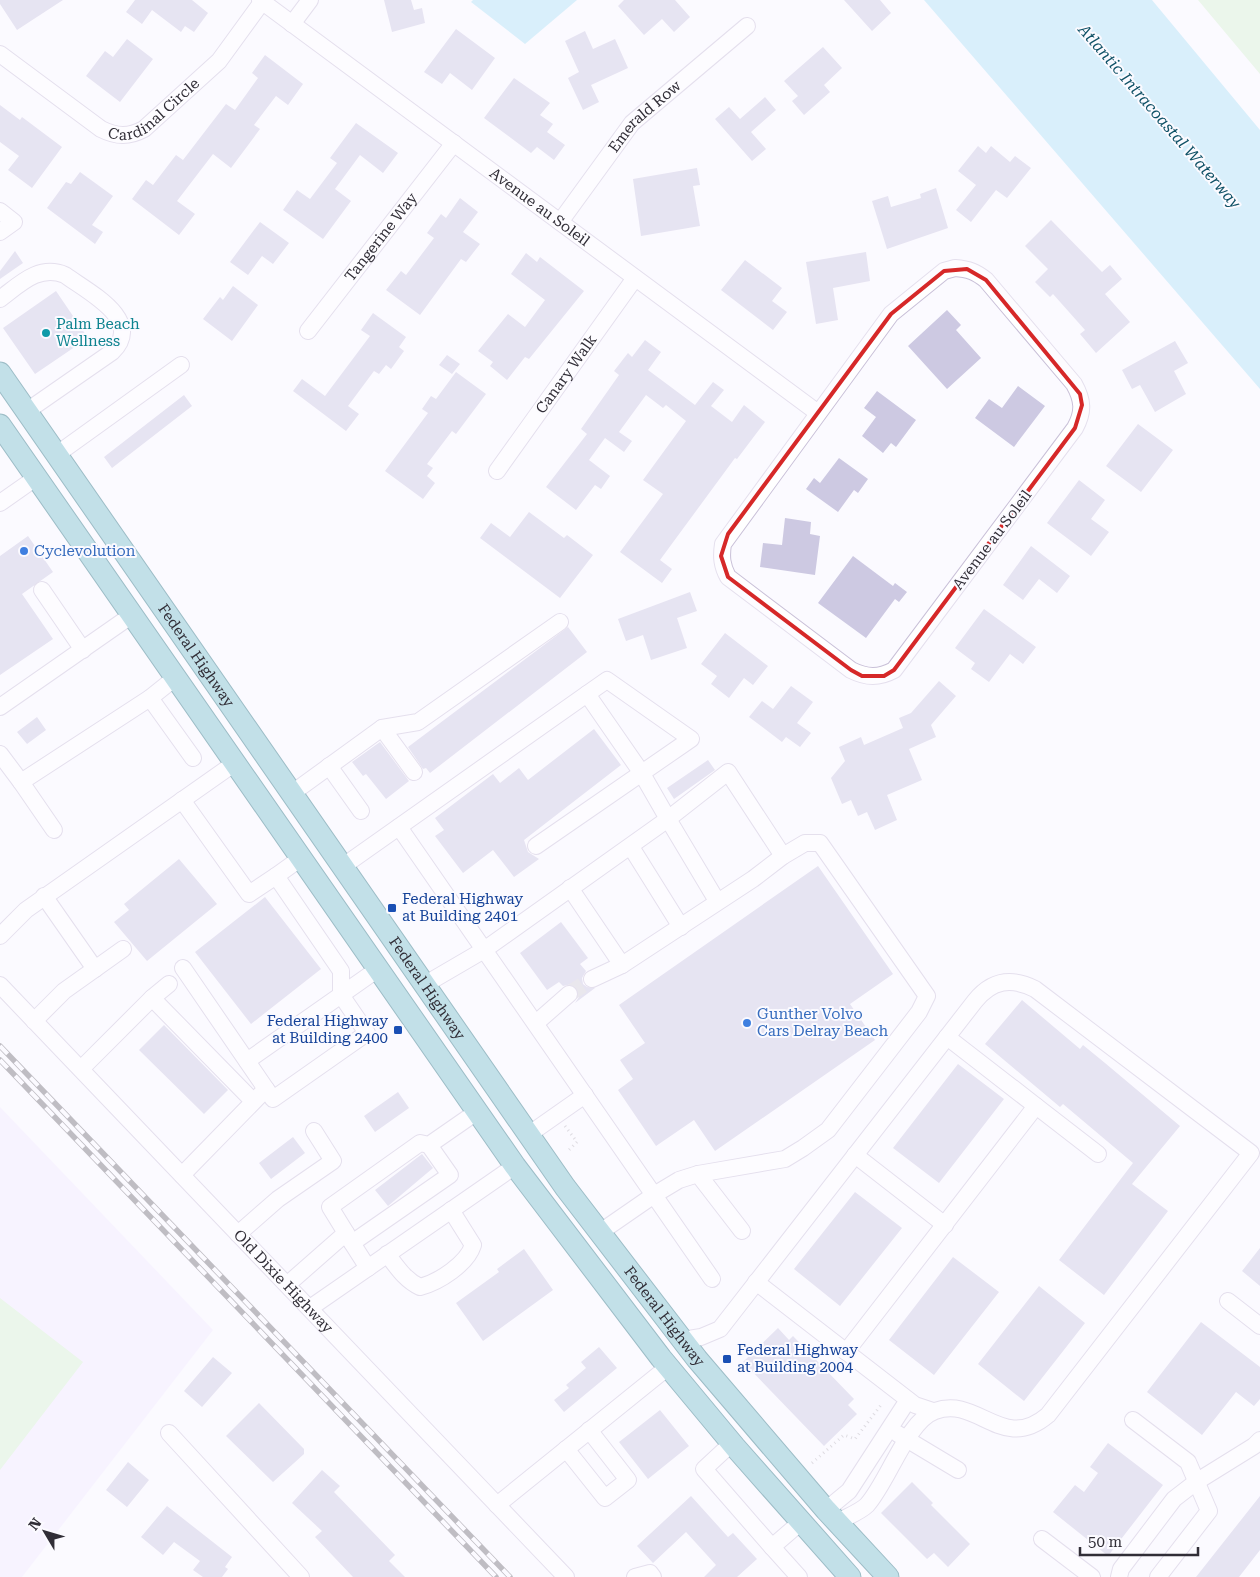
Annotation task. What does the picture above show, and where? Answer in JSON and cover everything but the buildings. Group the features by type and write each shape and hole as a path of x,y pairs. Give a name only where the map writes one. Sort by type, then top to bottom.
{"main road":[{"name":"Federal Highway","path":"0,373 564,1187 683,1340 832,1516 888,1577"},
{"path":"0,401 27,411"},
{"name":"Federal Highway","path":"5,432 515,1166 668,1367 733,1445 850,1577"},
{"path":"5,432 56,455"},
{"path":"441,1058 463,1074 502,1127 516,1134 528,1135"},
{"path":"515,1166 536,1170 564,1187"},
{"path":"733,1445 759,1460 806,1512 832,1516"},
{"path":"820,1543 835,1544 850,1555 871,1577"}],"street":[{"path":"292,24 310,0"},
{"name":"Avenue au Soleil","path":"261,1 818,413"},
{"name":"Cardinal Circle","path":"0,54 102,129 112,134 123,136 134,134 144,129 219,61 261,1"},
{"name":"Emerald Row","path":"560,222 632,123 747,26"},
{"name":"Tangerine Way","path":"308,332 454,143"},
{"path":"0,211 14,222 0,232"},
{"name":"Avenue au Soleil","path":"956,268 972,271 986,280 1074,384 1080,394 1082,412 1075,428 894,670 884,676 862,676 851,670 728,577 723,567 721,556 723,544 728,534 818,413 891,314 944,271 956,268"},
{"path":"0,299 37,273 56,271 65,275 118,317 123,331 118,346 27,411"},
{"name":"Canary Walk","path":"497,471 635,278"},
{"path":"56,455 181,365"},
{"path":"0,503 37,478"},
{"path":"42,590 83,650"},
{"path":"0,707 132,615"},
{"path":"291,794 382,728 418,722 560,622"},
{"path":"21,782 150,698 175,678"},
{"path":"342,867 607,680 691,739 536,846"},
{"path":"587,694 641,772 717,901"},
{"path":"150,698 193,758"},
{"path":"382,728 414,772"},
{"path":"0,754 54,830"},
{"path":"0,936 26,910 44,896 235,763"},
{"path":"329,766 361,811"},
{"path":"424,985 484,950 631,846 728,772 783,856"},
{"path":"182,800 249,894 301,858"},
{"path":"399,827 712,1279"},
{"path":"592,979 622,965 753,879 783,856 805,843 820,843 927,996 925,1004 828,1130 785,1159 698,1174 680,1180 654,1195 599,1233"},
{"path":"631,846 681,927"},
{"path":"183,968 273,1098 367,1033 342,995 341,971 276,876"},
{"path":"570,888 622,965"},
{"path":"44,896 95,969"},
{"path":"34,1021 64,992 123,949"},
{"path":"247,1061 378,969"},
{"path":"683,1340 701,1337 720,1329 984,990 996,983 1009,981 1023,983 1035,989 1251,1153 1048,1415 1038,1424 1025,1429 1011,1429 970,1412 947,1407 933,1411 919,1422 866,1506 832,1516"},
{"path":"81,1069 152,998 169,984"},
{"name":"Old Dixie Highway","path":"0,985 288,1284 566,1577"},
{"path":"536,1023 569,994"},
{"path":"152,998 253,1101"},
{"path":"947,1037 1098,1154"},
{"path":"182,1175 266,1088"},
{"path":"528,1135 585,1095"},
{"path":"846,1352 1036,1106"},
{"path":"429,1145 478,1111"},
{"path":"238,1234 278,1199 333,1161 314,1131"},
{"path":"288,1284 349,1238 450,1175 429,1145 420,1142 330,1207 349,1238 368,1268"},
{"path":"855,1155 945,1225"},
{"path":"310,1308 515,1166"},
{"path":"698,1174 742,1231"},
{"path":"387,1254 402,1275 412,1283 420,1287 429,1285 465,1260 470,1254 472,1245 451,1210"},
{"path":"756,1282 908,1400 915,1405 933,1411"},
{"path":"1228,1301 1260,1326"},
{"path":"497,1505 668,1367"},
{"path":"832,1516 908,1400"},
{"path":"1133,1420 1188,1462 1209,1511 1158,1577"},
{"path":"890,1429 958,1470"},
{"path":"566,1449 605,1498 628,1480 589,1430"},
{"path":"169,1433 301,1577"},
{"path":"1119,1577 1121,1568 1174,1498 1254,1446 1260,1440"},
{"path":"733,1445 704,1469 799,1577"},
{"path":"772,1547 800,1522"},
{"path":"1042,1539 1092,1577"},
{"path":"635,1577 650,1573 653,1577"}],"path":[{"path":"563,1123 577,1142 568,1151"},
{"path":"812,1463 844,1435 854,1439 881,1405"}],"highlighted area":[{"path":"967,269 986,280 1080,394 1082,405 1075,428 894,670 884,676 862,676 851,670 728,577 721,556 728,534 891,314 944,271"}],"shaded area":[{"path":"0,1107 213,1330 22,1577 0,1577"}],"green space":[{"path":"1198,0 1260,0 1260,74"},
{"path":"0,1298 83,1362 0,1470"}],"water":[{"path":"473,0 577,0 525,44 471,2"},
{"name":"Atlantic Intracoastal Waterway","path":"924,0 1152,0 1260,130 1260,389"}],"tunnel":[{"path":"569,994 592,979"}],"railway":[{"path":"0,1046 510,1577"},
{"path":"0,1060 496,1577"}],"place":[{"name":"Palm Beach Wellness","path":"46,333"},
{"name":"Cyclevolution","path":"24,551"},
{"name":"Federal Highway at Building 2401","path":"392,908"},
{"name":"Gunther Volvo Cars Delray Beach","path":"747,1023"},
{"name":"Federal Highway at Building 2400","path":"398,1030"},
{"name":"Federal Highway at Building 2004","path":"727,1359"}]}
